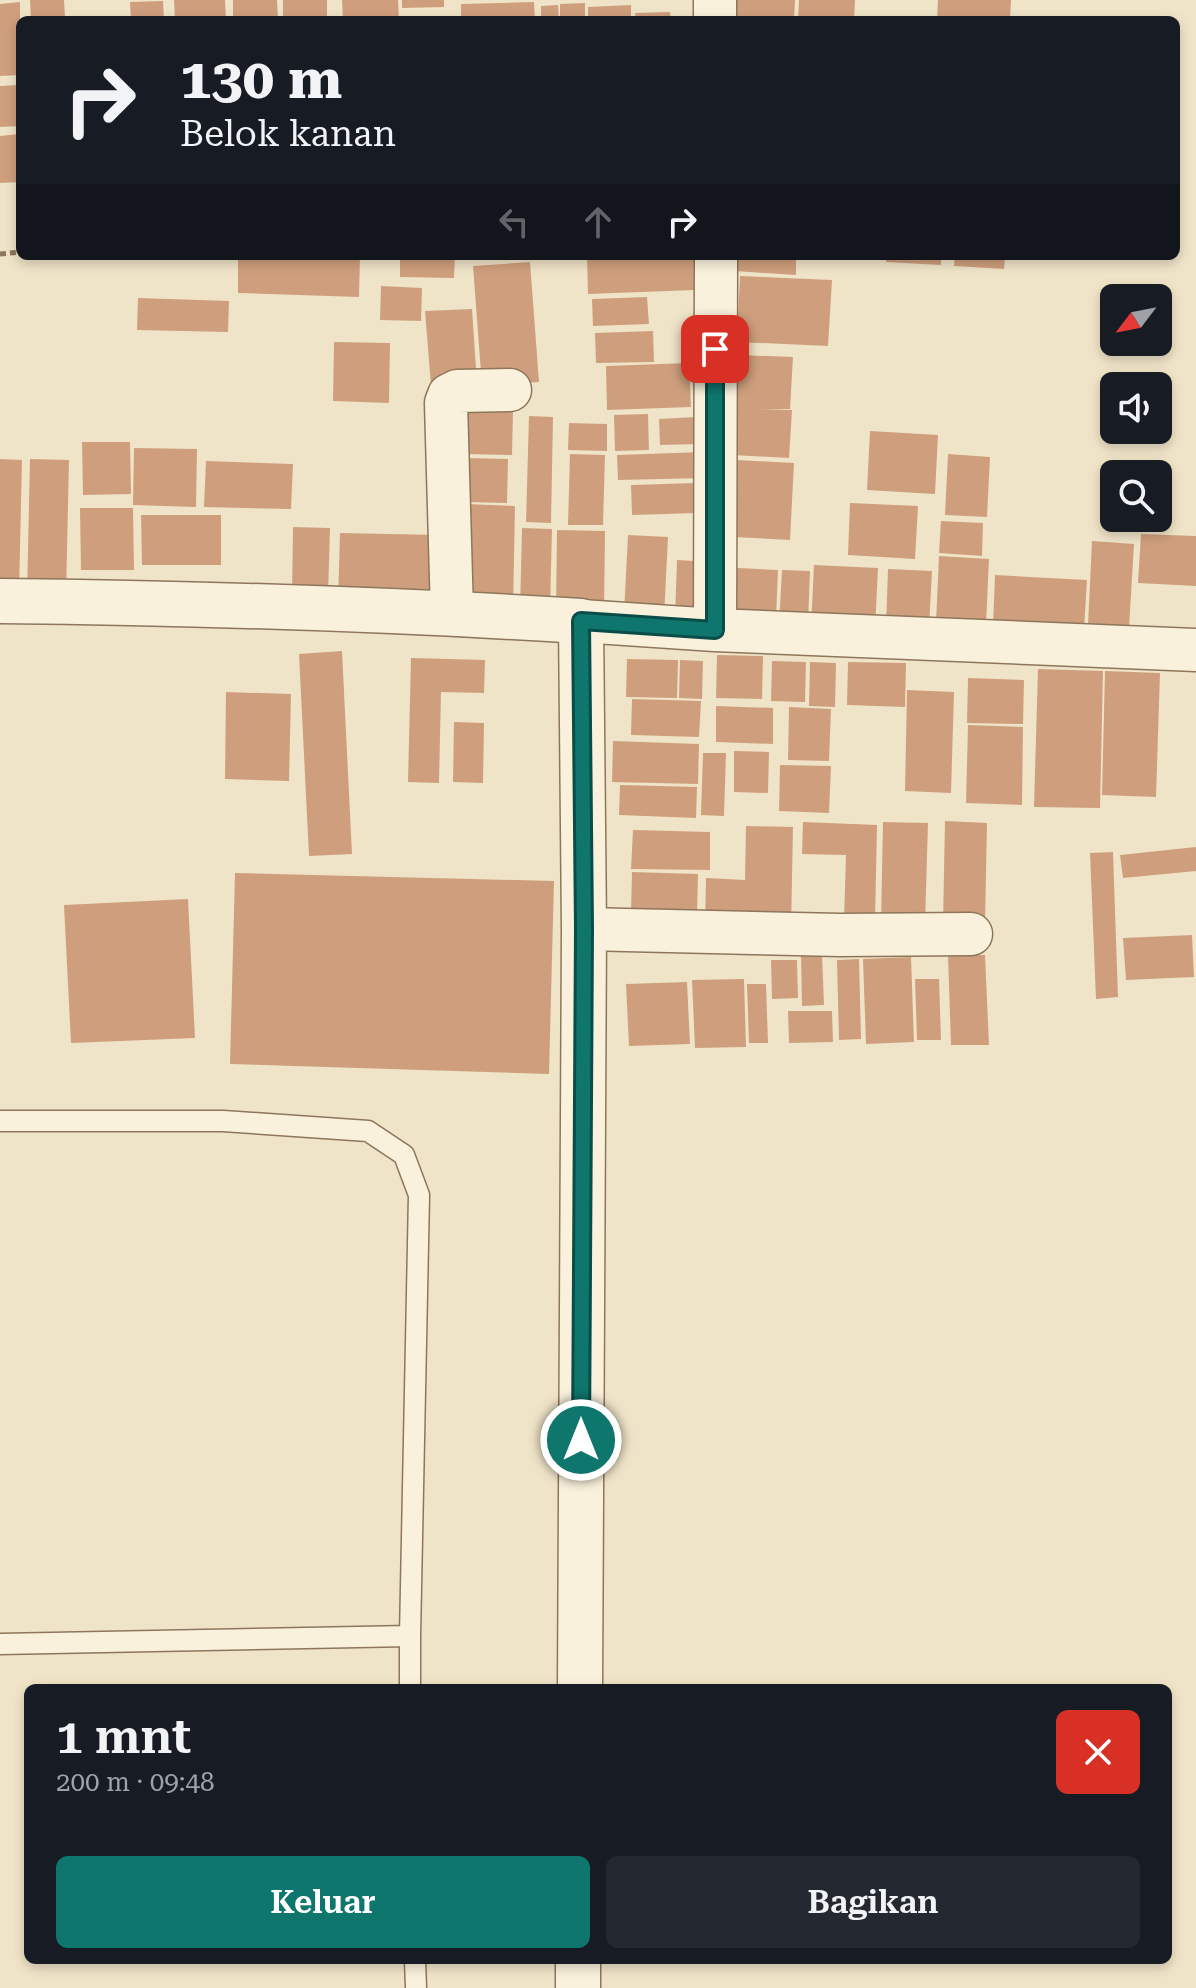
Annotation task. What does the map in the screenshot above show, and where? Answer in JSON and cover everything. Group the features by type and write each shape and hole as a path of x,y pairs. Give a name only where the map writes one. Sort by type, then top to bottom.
{"street":[{"path":"715,630 716,260"},
{"path":"452,613 446,403 449,395 457,391 510,390"},
{"path":"0,601 452,613 715,630 1196,650"},
{"path":"580,1684 584,929 581,621"},
{"path":"584,929 971,934"},
{"path":"578,1964 578,1988"}],"lane":[{"path":"0,1121 223,1121 368,1131 404,1155 419,1195 410,1684"},
{"path":"0,1644 410,1636"},
{"path":"415,1964 416,1988"}],"building":[{"path":"30,0 64,0 65,16 31,16"},
{"path":"174,0 225,0 226,16 175,16"},
{"path":"233,0 277,0 278,16 233,16"},
{"path":"283,0 327,0 327,16 283,16"},
{"path":"342,0 398,0 399,16 343,16"},
{"path":"402,0 444,0 444,7 402,8"},
{"path":"735,0 795,0 794,16 734,16"},
{"path":"799,0 855,0 854,16 798,16"},
{"path":"938,0 1011,0 1010,16 937,16"},
{"path":"163,1 164,16 131,16 130,2"},
{"path":"20,2 20,16 16,16 16,75 0,76 0,4"},
{"path":"534,2 535,16 461,16 461,4"},
{"path":"585,3 585,16 560,16 560,4"},
{"path":"558,5 559,16 541,16 541,6"},
{"path":"631,5 631,16 588,16 588,7"},
{"path":"670,12 670,16 635,16 635,13"},
{"path":"16,85 16,126 0,127 0,86"},
{"path":"16,134 16,182 0,183 0,136"},
{"path":"238,260 360,260 359,297 238,293"},
{"path":"400,260 455,260 454,278 400,277"},
{"path":"587,260 694,260 695,290 588,294"},
{"path":"720,260 796,260 796,275 720,270"},
{"path":"941,260 941,265 886,262"},
{"path":"955,260 1005,260 1004,269 954,266"},
{"path":"530,262 539,382 482,386 473,266"},
{"path":"740,276 832,280 828,346 737,342"},
{"path":"381,286 422,288 421,321 380,320"},
{"path":"647,297 649,324 593,326 592,299"},
{"path":"138,298 229,301 228,332 137,330"},
{"path":"472,309 477,383 431,386 425,311"},
{"path":"653,331 654,362 596,363 595,333"},
{"path":"334,342 390,343 389,403 333,401"},
{"path":"738,355 793,357 790,409 760,409 792,410 789,458 733,455"},
{"path":"689,363 691,407 607,410 606,366"},
{"path":"464,410 513,411 512,455 463,454"},
{"path":"648,414 649,450 615,451 614,415"},
{"path":"529,416 553,417 551,523 526,522"},
{"path":"696,417 697,444 660,445 659,419"},
{"path":"569,423 607,424 607,451 568,450"},
{"path":"870,431 938,435 935,494 867,490"},
{"path":"82,442 130,442 131,494 83,495"},
{"path":"134,448 197,449 196,507 133,505"},
{"path":"704,452 705,478 618,480 617,455"},
{"path":"570,454 605,455 603,525 568,525"},
{"path":"948,454 990,457 987,517 945,515"},
{"path":"467,458 508,459 507,503 466,502"},
{"path":"0,459 22,460 19,592 0,591"},
{"path":"30,459 69,460 66,597 27,596"},
{"path":"738,460 794,463 790,540 734,537"},
{"path":"206,461 293,464 291,509 204,507"},
{"path":"696,483 697,513 632,515 631,485"},
{"path":"850,503 918,506 915,559 848,555"},
{"path":"466,504 515,506 513,609 465,607"},
{"path":"80,508 133,508 134,570 81,570"},
{"path":"141,515 221,515 221,565 142,565"},
{"path":"941,521 983,523 982,556 939,553"},
{"path":"293,527 330,528 328,597 292,596"},
{"path":"522,528 552,529 550,610 520,610"},
{"path":"557,530 605,531 604,614 556,613"},
{"path":"340,533 439,535 437,606 338,603"},
{"path":"1141,534 1196,536 1196,586 1138,583"},
{"path":"628,535 668,537 664,617 624,614"},
{"path":"1092,541 1134,544 1129,628 1088,625"},
{"path":"939,556 989,559 986,625 936,623"},
{"path":"677,560 711,562 709,620 675,618"},
{"path":"814,565 878,568 875,629 811,626"},
{"path":"718,567 778,570 776,619 716,615"},
{"path":"888,569 932,571 929,628 886,626"},
{"path":"782,570 810,571 808,625 779,624"},
{"path":"995,575 1087,580 1084,630 993,625"},
{"path":"342,651 352,854 309,856 299,654"},
{"path":"717,655 763,656 762,699 716,698"},
{"path":"411,658 485,660 484,693 441,692 439,783 408,782"},
{"path":"627,659 678,660 677,698 626,697"},
{"path":"680,660 703,661 702,699 679,698"},
{"path":"772,661 806,662 805,702 771,701"},
{"path":"810,662 836,663 835,707 809,706"},
{"path":"848,662 906,663 905,707 847,705"},
{"path":"1038,669 1103,671 1100,808 1034,807"},
{"path":"1105,671 1160,673 1156,797 1102,795"},
{"path":"968,678 1024,680 1023,724 967,723"},
{"path":"907,690 954,692 951,793 905,791"},
{"path":"226,692 291,694 289,781 225,779"},
{"path":"632,699 701,701 699,737 631,735"},
{"path":"716,706 773,708 773,744 716,742"},
{"path":"789,707 831,709 829,761 788,760"},
{"path":"454,722 484,723 483,783 453,782"},
{"path":"968,725 1023,727 1022,805 966,803"},
{"path":"613,741 699,744 698,784 612,782"},
{"path":"734,751 769,752 768,793 734,792"},
{"path":"703,753 726,753 724,816 701,815"},
{"path":"780,765 831,766 829,813 779,811"},
{"path":"620,785 697,787 696,818 619,815"},
{"path":"945,821 987,823 985,924 943,923"},
{"path":"803,822 877,825 875,921 844,920 846,855 802,854"},
{"path":"883,822 928,823 925,923 881,922"},
{"path":"746,826 793,827 791,929 705,926 706,878 745,880"},
{"path":"633,830 710,832 710,870 631,869"},
{"path":"1196,847 1196,871 1123,878 1120,855"},
{"path":"1113,852 1118,997 1096,999 1090,853"},
{"path":"632,872 698,874 697,914 631,912"},
{"path":"235,873 554,881 549,1074 230,1064"},
{"path":"188,899 195,1038 71,1043 64,905"},
{"path":"1192,935 1194,977 1126,980 1123,938"},
{"path":"822,954 824,1005 802,1006 801,955"},
{"path":"948,955 985,955 989,1045 951,1045"},
{"path":"911,957 914,1042 866,1044 863,959"},
{"path":"859,959 861,1039 839,1040 837,960"},
{"path":"771,960 797,960 798,998 772,999"},
{"path":"744,979 746,1047 695,1048 692,980"},
{"path":"915,979 939,979 941,1040 917,1040"},
{"path":"687,982 690,1044 629,1046 626,984"},
{"path":"747,984 766,984 768,1043 749,1043"},
{"path":"788,1011 832,1011 833,1042 789,1043"}],"route":[{"path":"581,1440 584,929 581,621 715,630 715,349"}]}
